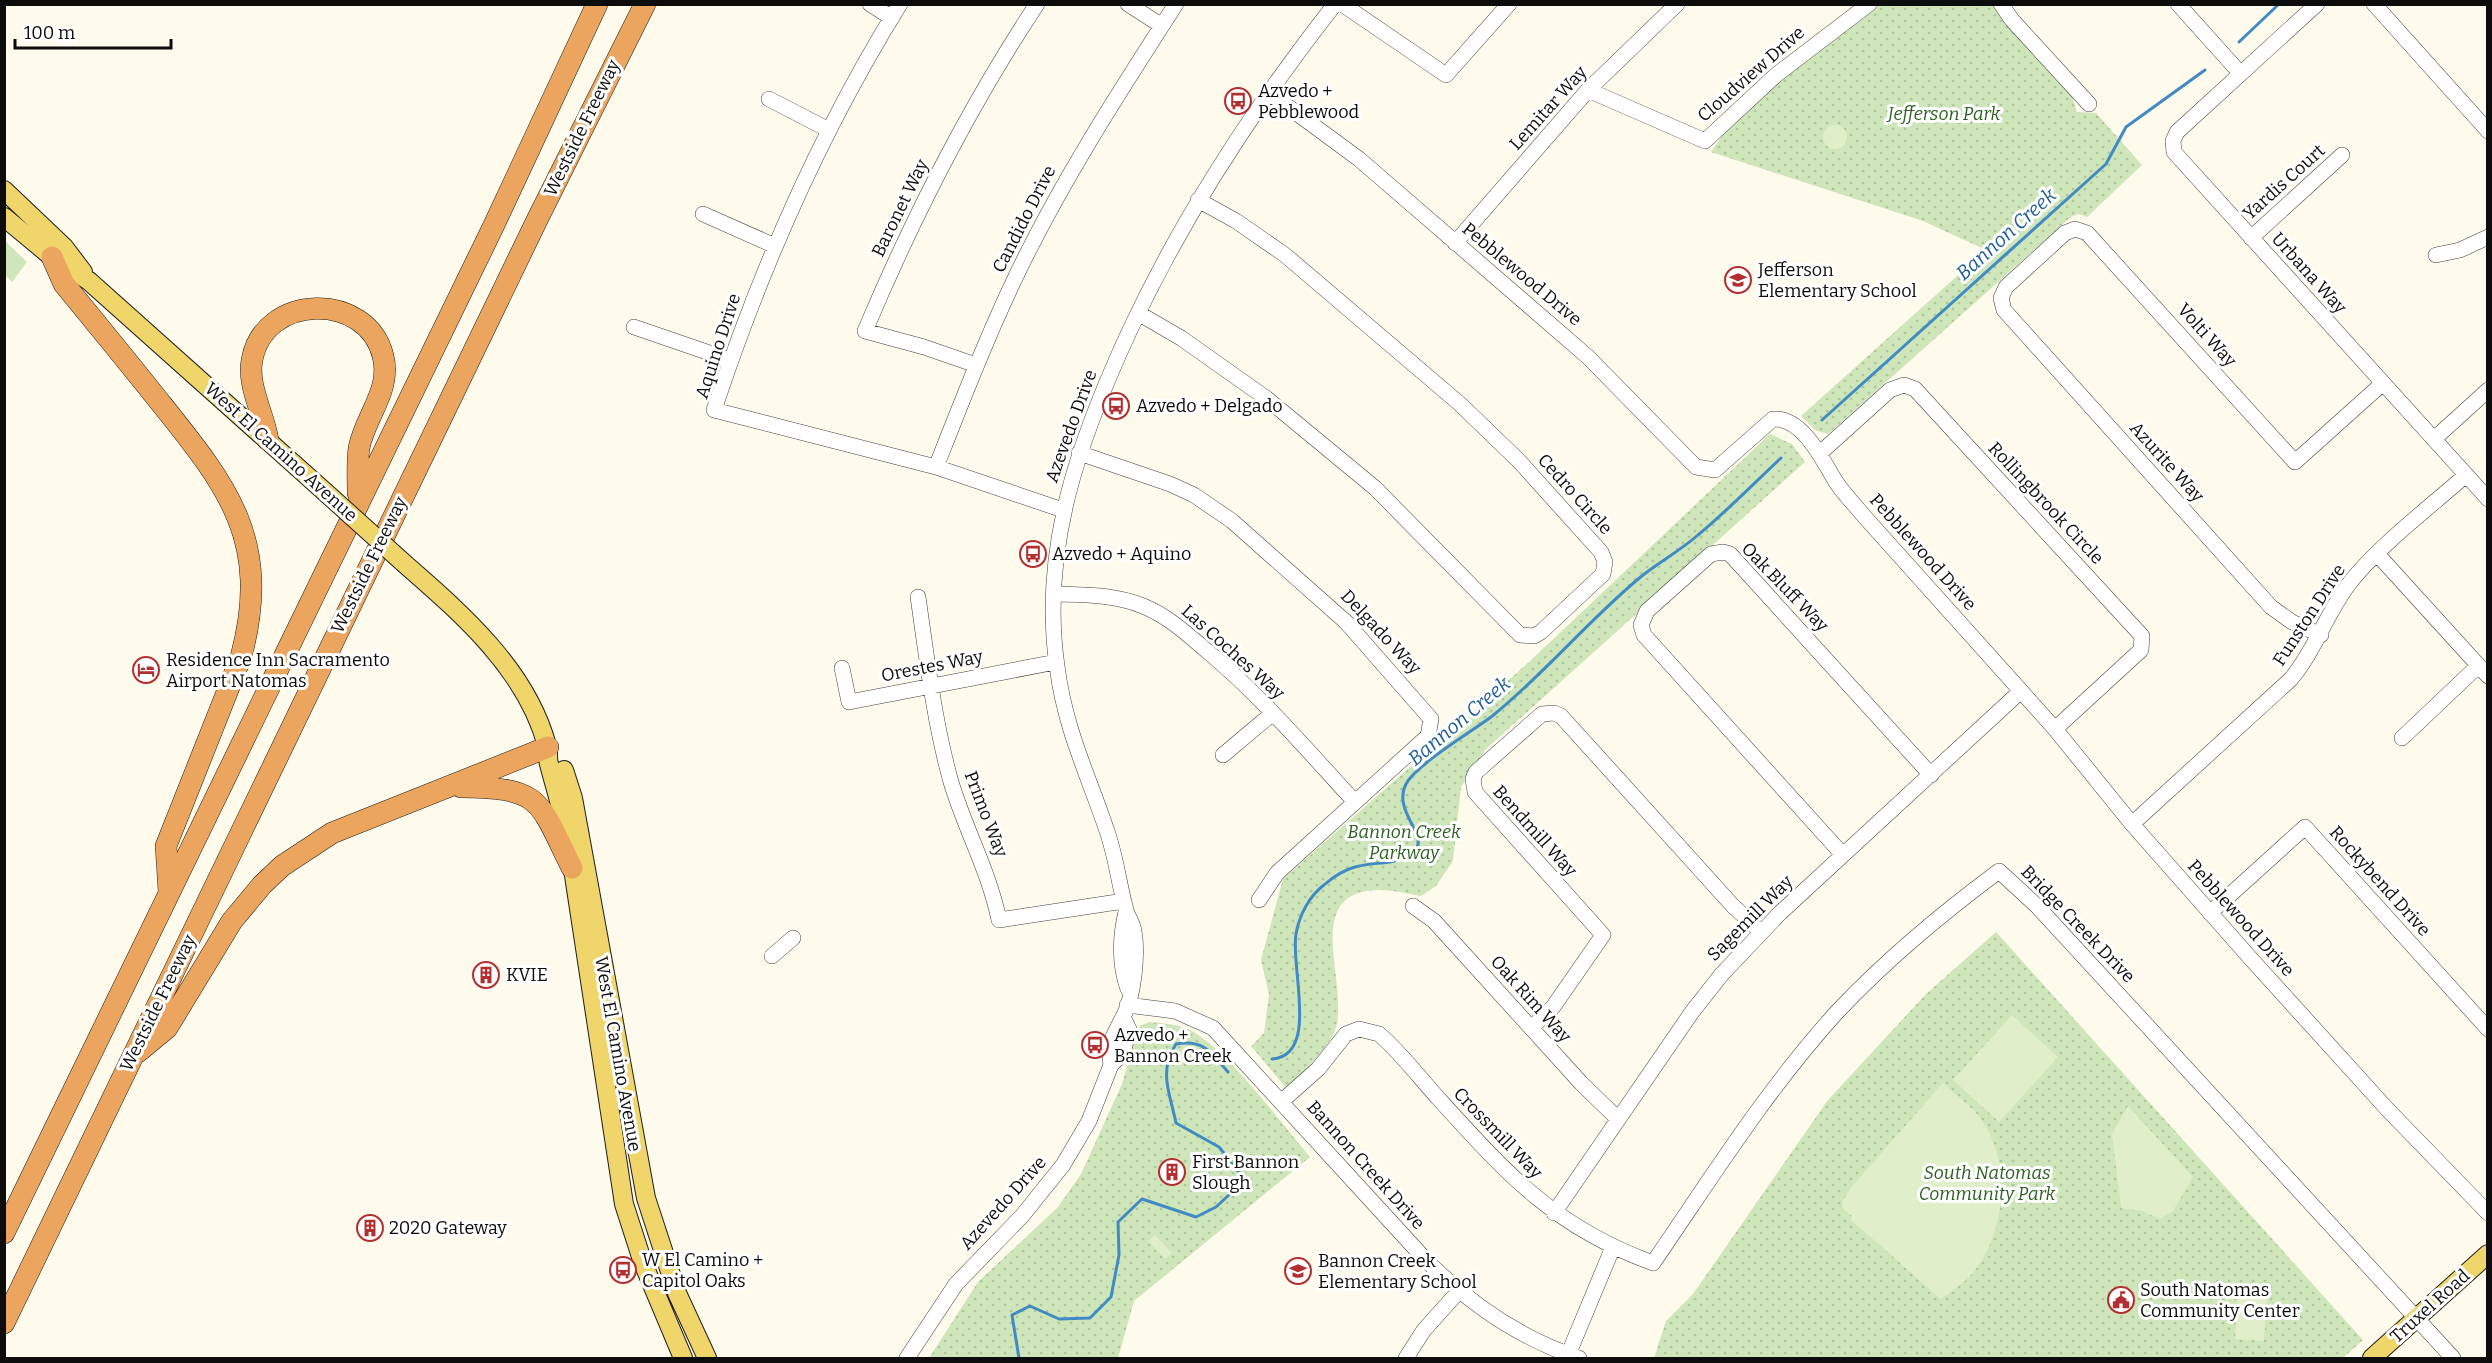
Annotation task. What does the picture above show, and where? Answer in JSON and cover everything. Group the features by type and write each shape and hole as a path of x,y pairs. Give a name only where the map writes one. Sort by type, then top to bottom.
{"highway":[{"name":"Westside Freeway","path":"4,1233 494,225 597,4"},
{"name":"Westside Freeway","path":"4,1323 537,220 645,4"},
{"path":"52,257 64,284 212,467 234,506 248,554 252,589 247,634 241,657 166,846 169,893"},
{"path":"268,440 251,375 254,352 267,330 287,314 309,308 322,307 354,317 371,332 379,343 385,365 383,387 359,447 358,501"},
{"path":"132,1056 167,1028 232,921 262,885 282,866 332,833 548,747"},
{"path":"452,787 502,788 524,794 544,811 572,868"}],"main road":[{"name":"West El Camino Avenue","path":"4,190 64,247 89,280"},
{"name":"West El Camino Avenue","path":"4,217 52,257 89,280 268,440 459,613 508,668 532,710 548,747 548,761 563,811 624,1204 643,1263 683,1359"},
{"name":"West El Camino Avenue","path":"548,747 558,756 573,798 646,1198 677,1293 707,1359"},
{"name":"Truxel Road","path":"2372,1359 2487,1254"}],"street":[{"path":"870,4 896,11"},
{"name":"Baronet Way","path":"976,365 924,347 865,331 915,219 950,150 1004,55 1037,4"},
{"path":"1128,4 1161,26"},
{"name":"Candido Drive","path":"936,467 976,365 1019,270 1056,198 1107,111 1176,4"},
{"name":"Azevedo Drive","path":"907,1359 956,1284 1022,1216 1063,1165 1089,1121 1111,1065 1123,1053 1129,1029 1127,1005 1134,980 1134,930 1125,907 1106,830 1074,745 1056,662 1053,594 1063,510 1079,453 1138,313 1198,200 1268,92 1335,4"},
{"path":"1342,4 1446,75 1509,4"},
{"name":"Lemitar Way","path":"1455,243 1588,90 1677,4"},
{"name":"Cloudview Drive","path":"1588,90 1705,141 1776,75 1869,4"},
{"path":"2001,4 2012,20 2089,104"},
{"path":"2178,4 2240,74 2317,4"},
{"path":"2374,4 2487,132"},
{"name":"Aquino Drive","path":"896,11 829,130 775,246 730,360 714,410 936,467 1063,510"},
{"name":"Urbana Way","path":"2240,74 2177,132 2173,146 2176,155 2487,499"},
{"name":"Pebblewood Drive","path":"1268,92 1359,159 1588,357 1696,467 1715,470 1773,419 1780,419 1795,426 1819,454 1838,484 1863,515 2055,729 2132,825 2381,1102 2487,1213"},
{"path":"770,99 829,130"},
{"name":"Yardis Court","path":"2251,238 2342,155"},
{"name":"Cedro Circle","path":"1138,313 1181,338 1266,398 1367,481 1405,516 1520,635 1534,636 1540,632 1603,574 1605,562 1601,552 1493,434 1285,255 1236,221 1198,200"},
{"path":"702,214 775,246"},
{"name":"Volti Way","path":"2001,298 2006,287 2065,233 2075,229 2087,233 2295,462 2383,383"},
{"path":"2436,255 2460,250 2487,237"},
{"name":"Azurite Way","path":"2001,298 2004,310 2271,607 2292,622 2321,635"},
{"path":"634,327 730,360"},
{"name":"Rollingbrook Circle","path":"1819,454 1890,390 1904,385 1915,389 2142,636 2141,650 2055,729"},
{"path":"2434,440 2487,390"},
{"name":"Delgado Way","path":"1079,453 1170,484 1194,495 1232,520 1339,615 1428,712 1432,723 1428,736 1277,873 1259,900"},
{"name":"Funston Drive","path":"2132,825 2290,679 2306,661 2339,597 2378,555 2466,475"},
{"name":"Oak Bluff Way","path":"1843,855 1644,635 1641,625 1647,611 1711,554 1723,552 1730,554 1931,775"},
{"path":"2378,555 2483,671 2402,738"},
{"name":"Las Coches Way","path":"1053,594 1112,597 1157,612 1225,666 1273,713 1355,802"},
{"name":"Primo Way","path":"918,597 943,752 952,785 987,872 999,920 1125,907"},
{"name":"Orestes Way","path":"842,668 849,702 1056,662"},
{"name":"Sagemill Way","path":"1554,1213 1692,1012 1761,932 2021,691"},
{"path":"1223,755 1273,713"},
{"name":"Bendmill Way","path":"1531,1028 1553,1006 1603,935 1474,792 1473,779 1476,772 1542,714 1554,713 1561,716 1733,906 1761,932"},
{"name":"Rockybend Drive","path":"2210,913 2305,827 2487,1029"},
{"name":"Bridge Creek Drive","path":"1613,1247 1653,1263 1768,1096 1836,1014 1925,928 1999,871 2037,906 2416,1318"},
{"name":"Oak Rim Way","path":"1413,906 1434,921 1581,1083 1618,1119"},
{"path":"772,956 793,938"},
{"name":"Bannon Creek Drive","path":"1127,1005 1174,1011 1207,1024 1224,1037 1423,1257 1459,1290 1520,1332 1573,1357"},
{"name":"Crossmill Way","path":"1282,1101 1318,1069 1346,1034 1359,1029 1379,1034 1503,1170 1554,1213 1613,1247"},
{"path":"1573,1357 1613,1247"},
{"path":"1406,1359 1424,1330 1459,1290"},
{"path":"2416,1318 2453,1359"}],"green space":[{"name":"Jefferson Park","path":"1995,4 2071,93 2077,112 2096,113 2142,165 2087,217 2079,214 2071,217 1828,434 1815,430 1801,416 1986,250 1923,221 1711,152 1726,130 1766,92 1836,35 1879,5"},
{"path":"1835,125 1843,129 1847,137 1843,145 1835,149 1827,145 1823,137 1827,129"},
{"path":"5,241 27,262 12,282 5,275"},
{"name":"Bannon Creek Parkway","path":"1770,434 1792,444 1805,462 1485,750 1461,787 1453,861 1436,886 1421,896 1385,890 1356,894 1342,904 1334,920 1333,939 1338,1004 1337,1023 1330,1040 1287,1089 1251,1046 1264,1033 1269,994 1261,960 1283,879 1528,663"},
{"name":"South Natomas Community Park","path":"1996,932 2363,1340 2343,1358 1654,1358 1666,1321 1693,1294 1828,1100 1926,994"},
{"path":"2012,1015 2058,1057 1999,1122 1953,1080"},
{"path":"1149,1022 1180,1026 1205,1040 1237,1070 1310,1157 1134,1301 1118,1358 929,1358 978,1282 1058,1207 1081,1174 1122,1084 1139,1026"},
{"path":"1943,1083 1976,1113 1991,1135 2001,1175 2001,1196 1993,1238 1984,1256 1969,1277 1941,1299 1851,1220 1852,1216 1843,1209 1842,1201 1854,1184"},
{"path":"2128,1106 2193,1177 2173,1211 2160,1219 2142,1211 2121,1208 2112,1134"},
{"path":"1155,1235 1172,1253 1165,1259 1148,1241"},
{"path":"2238,1294 2267,1296 2264,1341 2235,1339"}],"waterway":[{"name":"Bannon Creek","path":"2239,42 2279,4"},
{"name":"Bannon Creek","path":"1822,420 2106,164 2126,127 2205,70"},
{"name":"Bannon Creek","path":"1272,1059 1287,1054 1295,1043 1299,1027 1300,1007 1295,948 1302,913 1319,890 1343,872 1362,865 1402,859 1415,851 1418,838 1403,804 1406,784 1412,776 1432,758 1491,717 1511,700 1623,592 1698,535 1781,458"},
{"name":"Bannon Creek","path":"1019,1358 1012,1315 1030,1306 1059,1319 1090,1318 1111,1297 1119,1255 1118,1222 1142,1199 1196,1217 1216,1207 1245,1180 1219,1147 1176,1123 1167,1083 1168,1064 1176,1044 1200,1045 1211,1053 1228,1072"}],"place":[{"name":"Azvedo + Pebblewood","path":"1238,101"},
{"name":"Jefferson Elementary School","path":"1738,280"},
{"name":"Azvedo + Delgado","path":"1116,406"},
{"name":"Azvedo + Aquino","path":"1033,554"},
{"name":"Residence Inn Sacramento Airport Natomas","path":"146,670"},
{"name":"KVIE","path":"486,975"},
{"name":"Azvedo + Bannon Creek","path":"1095,1045"},
{"name":"First Bannon Slough","path":"1172,1172"},
{"name":"2020 Gateway","path":"370,1228"},
{"name":"W El Camino + Capitol Oaks","path":"623,1270"},
{"name":"Bannon Creek Elementary School","path":"1298,1271"},
{"name":"South Natomas Community Center","path":"2121,1300"}]}
